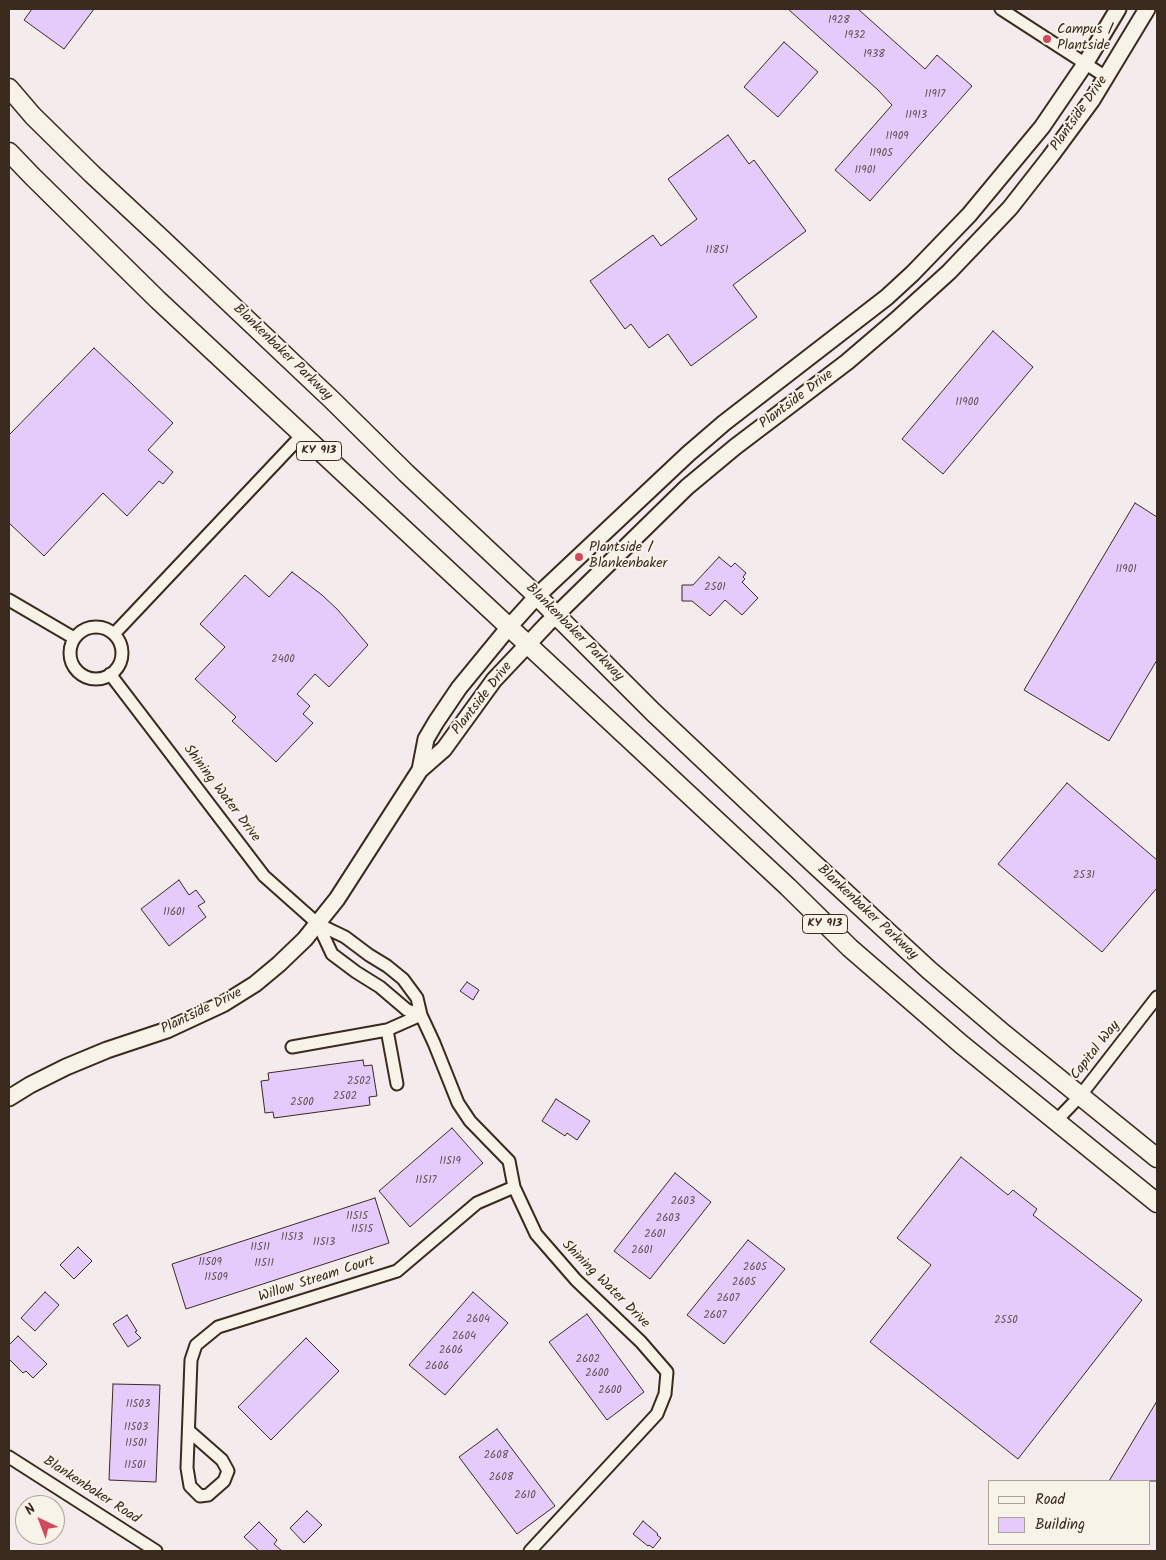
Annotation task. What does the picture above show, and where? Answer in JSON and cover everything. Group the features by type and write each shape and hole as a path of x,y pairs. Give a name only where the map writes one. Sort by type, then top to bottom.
{"main road":[{"name":"Blankenbaker Parkway","path":"9,88 33,116 92,174 537,596 653,712 812,862 929,970 1157,1158"},
{"name":"KY 913","path":"9,152 158,300 774,874 850,948 961,1044 1157,1203"}],"street":[{"path":"1001,9 1106,77"},
{"name":"Plantside Drive","path":"420,770 426,739 436,722 465,680 537,596 688,454 724,423 887,297 950,234 1005,172 1042,126 1085,64 1118,9"},
{"name":"Plantside Drive","path":"9,1098 66,1067 107,1050 166,1030 223,1004 255,984 305,938 318,924 356,871 420,770 444,749 494,680 556,615 687,487 735,447 847,362 949,272 1010,208 1056,150 1092,100 1147,9"},
{"path":"790,372 805,394"},
{"path":"114,634 302,435"},
{"path":"9,600 74,638"},
{"path":"97,627 106,629 114,634 120,645 121,658 119,664 110,674 102,678 94,678 85,676 78,671 72,664 70,656 70,646 74,638 88,628 97,627"},
{"name":"Shining Water Drive","path":"110,674 264,876 318,924 345,937 403,979 417,998 421,1015 434,1042 458,1103 470,1121 509,1161 514,1187 536,1234 554,1257 641,1342 667,1372 665,1394 657,1414 530,1551"},
{"name":"Shining Water Drive","path":"318,924 332,954 380,987 407,1010 421,1015"},
{"name":"Capital Way","path":"1056,1121 1080,1096 1157,997"},
{"path":"292,1047 387,1030 421,1015"},
{"path":"387,1030 397,1084"},
{"name":"Willow Stream Court","path":"189,1431 222,1460 228,1471 224,1481 208,1495 200,1496 190,1486 187,1468 191,1360 196,1345 218,1327 397,1271 477,1203 514,1187"},
{"name":"Blankenbaker Road","path":"9,1457 156,1551"}],"building":[{"path":"32,9 94,9 64,49 24,20"},
{"path":"788,9 858,9 925,69 937,55 972,86 870,201 835,170 892,105 878,90"},
{"path":"784,42 818,72 778,117 744,87"},
{"path":"728,135 749,164 754,160 806,231 733,285 757,317 691,366 668,334 649,348 631,324 625,329 590,281 653,235 661,246 697,219 668,179"},
{"path":"993,331 1033,367 943,474 902,439"},
{"path":"94,348 173,423 148,450 173,472 163,484 159,481 127,516 103,493 44,556 9,523 9,435"},
{"path":"1135,503 1157,517 1157,660 1109,741 1024,690"},
{"path":"719,557 731,567 735,563 746,573 743,577 745,579 742,582 758,598 742,615 725,600 710,616 692,601 682,601 682,585 693,585"},
{"path":"292,572 338,610 368,645 329,687 315,674 297,694 310,706 303,714 313,723 276,762 232,721 236,717 195,679 225,647 200,624 245,575 269,597"},
{"path":"1067,783 1157,860 1157,888 1102,952 998,864"},
{"path":"179,880 189,895 196,890 205,902 198,906 206,917 169,946 141,909"},
{"path":"467,982 479,990 473,1000 460,991"},
{"path":"363,1060 364,1066 372,1065 377,1096 369,1097 370,1105 274,1118 273,1112 265,1113 261,1081 269,1080 268,1073"},
{"path":"556,1099 590,1121 577,1140 567,1133 565,1136 542,1121"},
{"path":"452,1128 483,1163 410,1227 379,1191"},
{"path":"961,1157 1008,1195 1013,1190 1037,1209 1033,1215 1142,1300 1018,1459 870,1342 931,1265 897,1238"},
{"path":"675,1173 711,1202 650,1279 614,1251"},
{"path":"375,1198 389,1243 186,1309 172,1264"},
{"path":"748,1240 785,1269 724,1344 687,1315"},
{"path":"78,1247 92,1261 74,1279 60,1265"},
{"path":"45,1292 59,1305 35,1331 21,1318"},
{"path":"473,1292 508,1323 445,1395 409,1365"},
{"path":"587,1314 644,1392 607,1420 549,1342"},
{"path":"127,1315 137,1331 135,1332 141,1338 128,1347 113,1324"},
{"path":"18,1336 47,1364 33,1378 26,1371 23,1373 9,1359 9,1345"},
{"path":"306,1338 339,1371 271,1440 238,1407"},
{"path":"113,1384 160,1385 156,1482 109,1480"},
{"path":"1157,1401 1157,1481 1110,1480"},
{"path":"497,1429 555,1506 517,1534 459,1457"},
{"path":"307,1511 322,1525 304,1543 290,1528"},
{"path":"643,1521 661,1538 653,1548 633,1534"},
{"path":"259,1522 277,1540 274,1544 282,1551 259,1551 244,1537"}],"place":[{"name":"Campus / Plantside","path":"1047,39"},
{"name":"Plantside / Blankenbaker","path":"579,557"}]}
